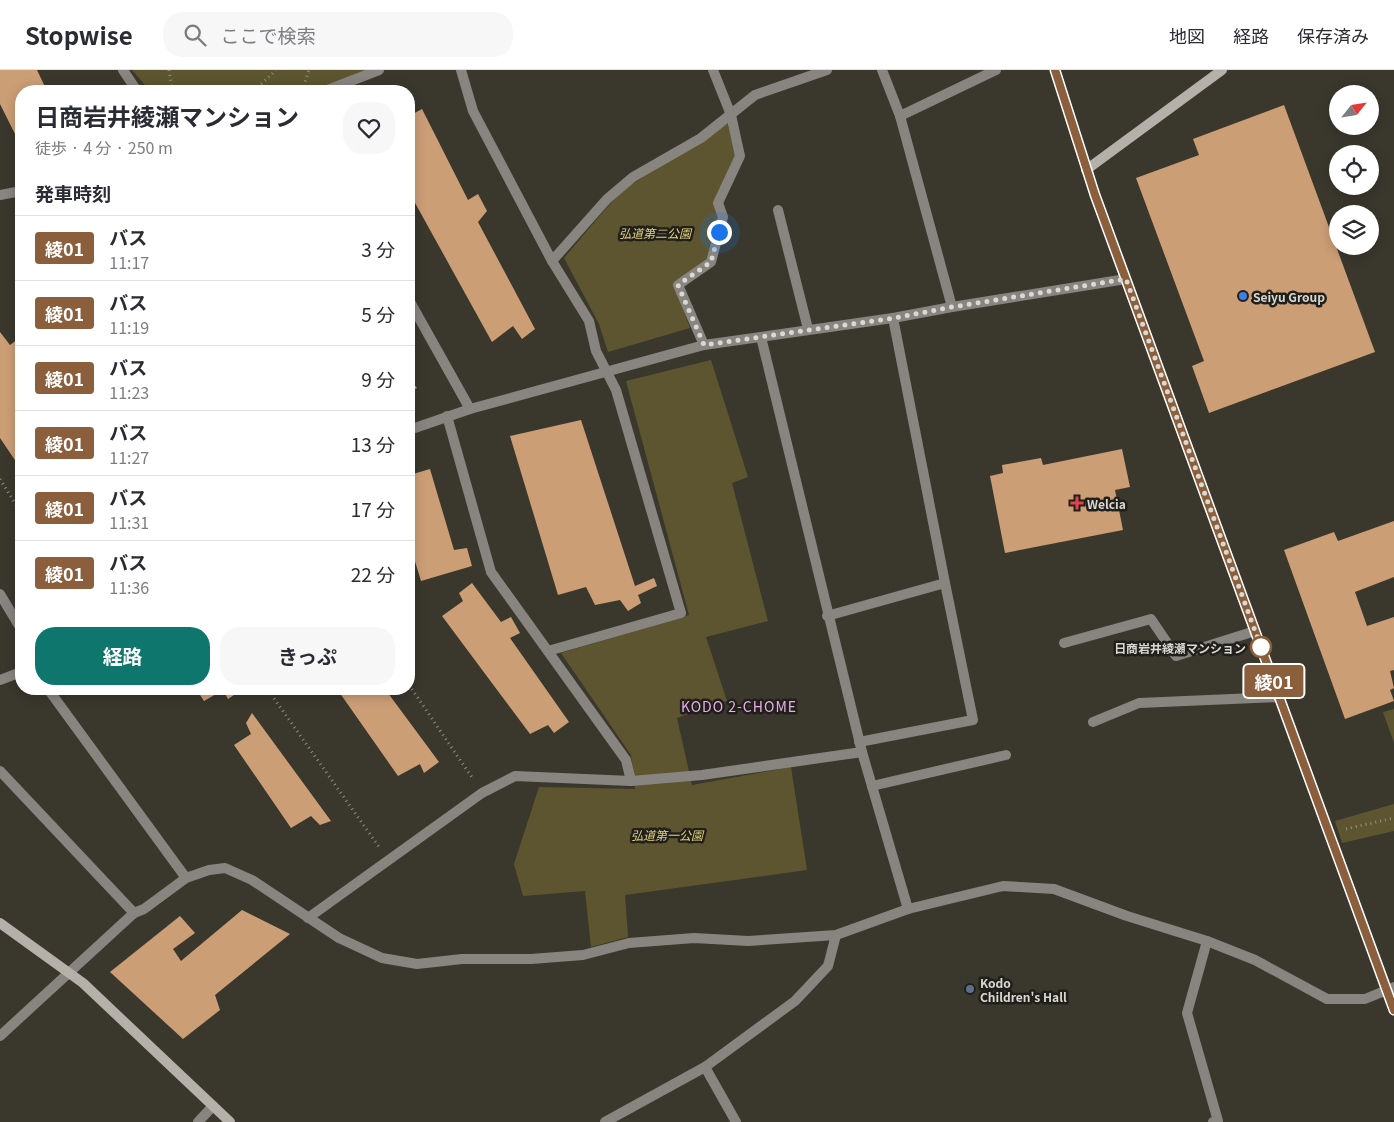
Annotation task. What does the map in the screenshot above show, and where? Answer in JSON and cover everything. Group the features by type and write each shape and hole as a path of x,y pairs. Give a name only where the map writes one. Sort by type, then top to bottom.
{"street":[{"path":"123,70 134,85"},
{"path":"340,85 379,70"},
{"path":"462,70 473,112 552,261 589,321 596,351 616,390 681,613 548,651"},
{"path":"704,345 678,285 711,262 723,217 718,203 740,156 731,115 713,70"},
{"path":"552,261 607,199 633,177 701,138 755,95 827,70"},
{"path":"882,70 900,116 952,307"},
{"path":"900,116 996,70"},
{"path":"1055,70 1086,170 1330,834 1390,988 1394,1010"},
{"path":"1086,170 1222,70"},
{"path":"0,194 15,192"},
{"path":"778,210 808,329"},
{"path":"415,428 470,409 704,345 894,318 1126,279"},
{"path":"415,311 470,409"},
{"path":"308,918 482,793 515,776 631,781 702,775 860,747 973,720 894,318"},
{"path":"761,337 860,747 908,908"},
{"path":"447,416 491,572 626,760 631,781"},
{"path":"827,616 945,584"},
{"path":"0,594 15,619"},
{"path":"1064,643 1152,619 1176,656 1255,631"},
{"path":"0,680 15,674"},
{"path":"52,695 186,878"},
{"path":"1093,722 1139,703 1280,697"},
{"path":"872,786 1006,754"},
{"path":"0,771 134,913"},
{"path":"0,1036 134,913 144,909 186,878 209,870 225,868 252,880 339,938 382,958 417,964 462,959 531,959 583,955 629,943 694,938 748,941 836,935 908,908 1003,886 1054,889 1127,916 1207,940 1255,960 1327,999 1365,999 1390,988"},
{"path":"0,923 68,972 230,1122"},
{"path":"605,1122 705,1067 795,1001 828,966 836,935"},
{"path":"1207,940 1187,1013 1217,1122"},
{"path":"705,1067 736,1122"},
{"path":"198,1122 213,1106"}],"path":[{"path":"169,70 173,85"},
{"path":"260,85 276,70"},
{"path":"304,85 309,70"},
{"path":"0,479 15,503"},
{"path":"415,694 482,793"},
{"path":"273,695 388,860"},
{"path":"1330,834 1394,818"}],"green space":[{"path":"132,70 371,70 336,85 145,85"},
{"name":"弘道第二公園","path":"727,122 736,156 707,260 674,284 690,328 608,352 599,324 564,258 620,192"},
{"name":"弘道第一公園","path":"711,360 748,477 732,483 768,621 706,637 727,701 677,718 692,785 791,767 807,870 625,895 628,937 591,947 585,891 523,896 514,864 539,787 635,789 631,755 561,653 689,615 626,381"},
{"path":"1394,709 1394,743 1383,712"},
{"path":"1394,804 1394,831 1342,843 1335,821"}],"building":[{"path":"0,70 37,70 44,85 15,85 15,134 0,104"},
{"path":"1284,105 1329,227 1329,255 1339,255 1375,352 1209,413 1192,366 1204,361 1136,178 1199,155 1193,139"},
{"path":"422,109 468,200 478,194 487,211 478,222 535,329 522,339 513,326 492,342 415,203 415,113"},
{"path":"0,332 10,345 15,341 15,460 0,438"},
{"path":"581,420 635,586 654,578 657,586 638,595 641,603 628,611 620,600 595,605 586,587 558,595 510,436"},
{"path":"1122,449 1130,487 1115,490 1123,530 1005,553 990,476 1003,473 1002,465 1041,458 1043,465"},
{"path":"430,469 454,550 467,548 472,566 421,581 415,562 415,473"},
{"path":"1394,521 1394,577 1355,592 1367,626 1394,617 1394,670 1390,671 1394,688 1390,690 1394,701 1345,719 1284,550 1334,532 1338,541"},
{"path":"472,583 501,622 511,617 520,633 510,638 569,722 554,733 548,725 530,734 442,616 463,601 459,593"},
{"path":"200,695 214,695 204,701"},
{"path":"226,695 234,695 228,699"},
{"path":"341,695 389,695 439,762 424,773 420,764 398,776"},
{"path":"252,713 331,821 320,825 311,816 291,828 234,745 251,734 246,723"},
{"path":"242,910 290,934 215,995 220,1010 183,1039 110,972 180,916 195,933 173,949 181,961"}],"bus line":[{"name":"綾01","path":"1055,70 1095,195 1394,1010"}],"place":[{"name":"Seiyu Group","path":"1243,296"},
{"name":"Welcia","path":"1077,503"},
{"name":"日商岩井綾瀬マンション","path":"1261,647"},
{"name":"Kodo Children's Hall","path":"970,989"}],"district":[{"name":"KODO 2-CHOME","path":"739,706"}],"route":[{"path":"719,232 711,262 678,285 704,345 894,318 1126,279 1261,647"}]}
